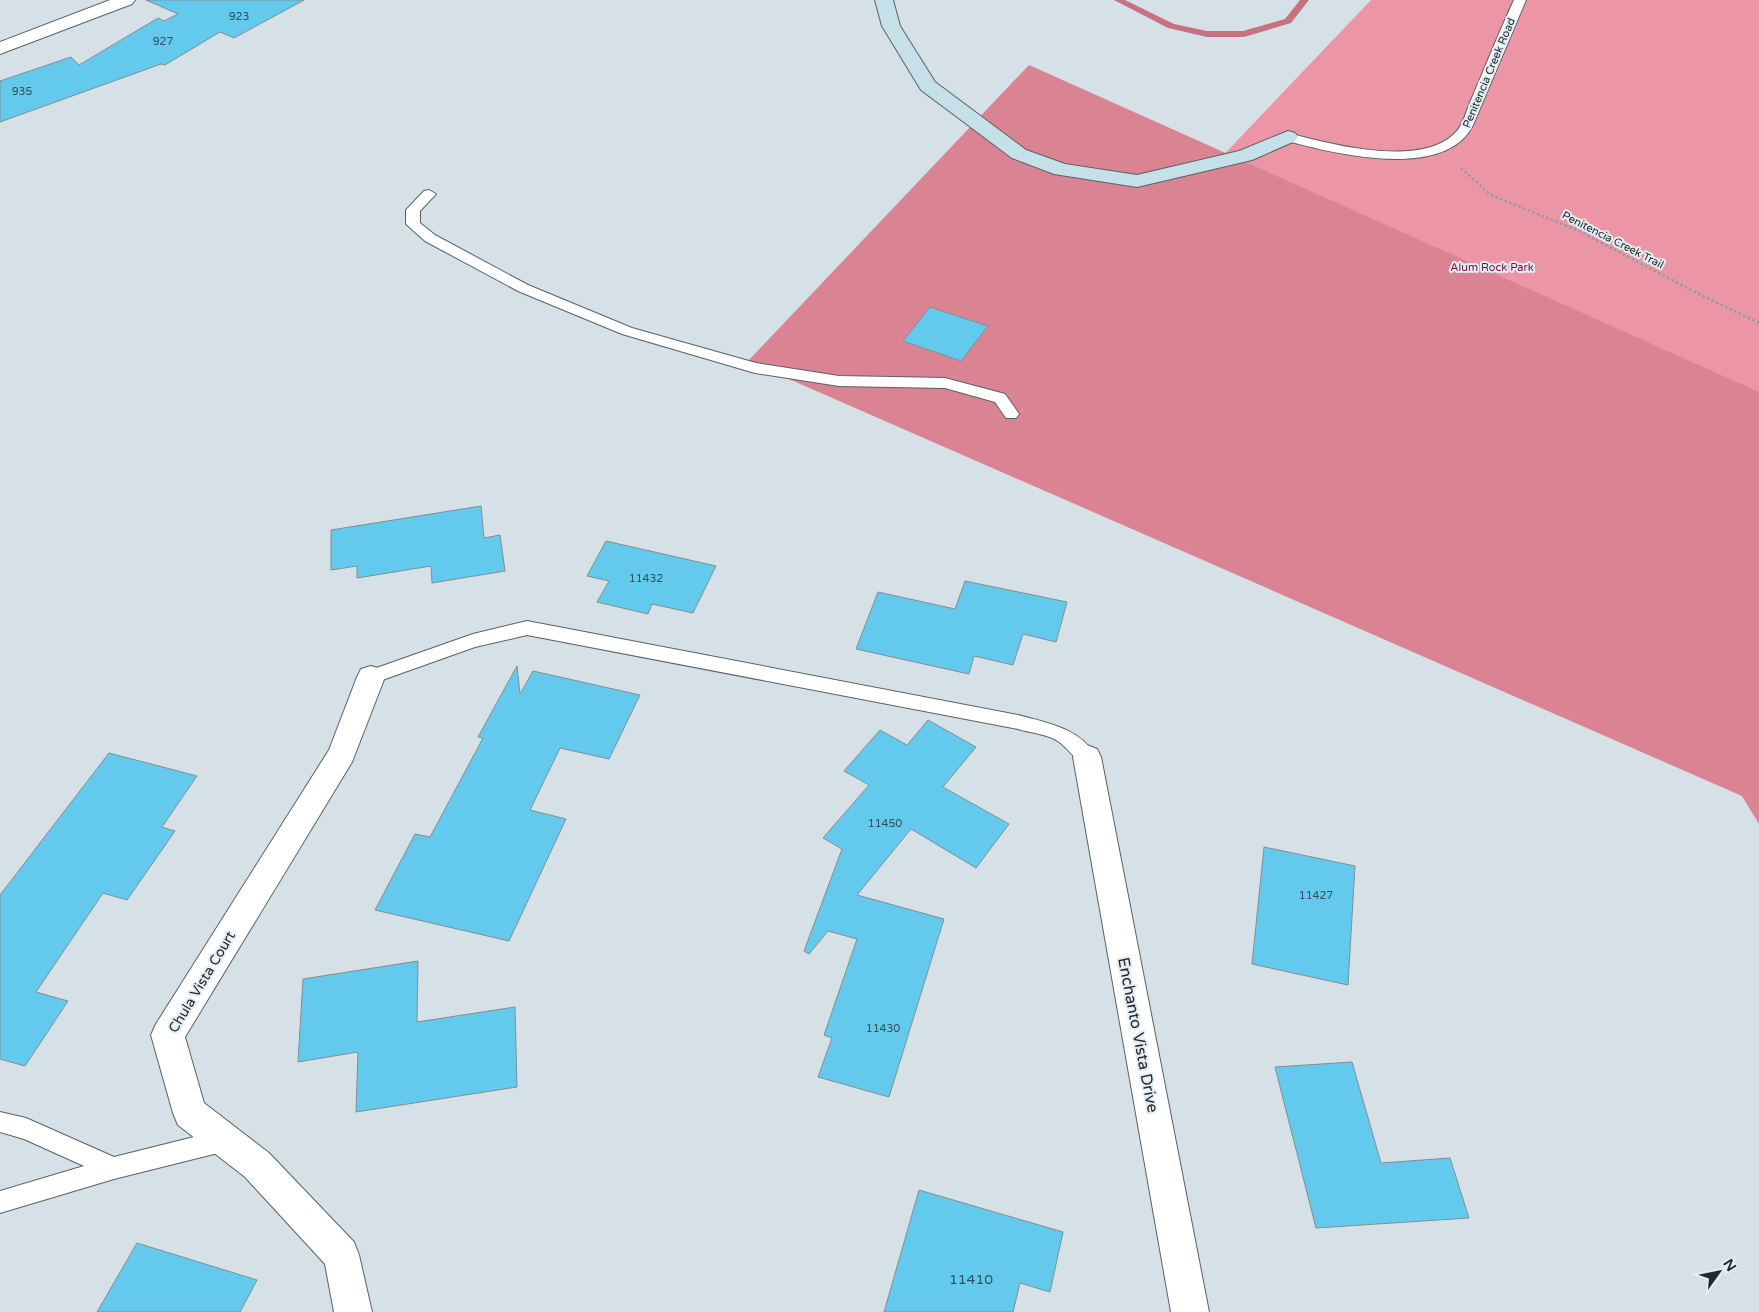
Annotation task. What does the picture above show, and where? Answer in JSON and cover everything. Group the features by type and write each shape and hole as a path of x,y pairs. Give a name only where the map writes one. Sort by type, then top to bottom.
{"street":[{"path":"0,48 126,0"},
{"name":"Penitencia Creek Road","path":"884,0 891,26 928,86 1019,154 1062,170 1137,182 1245,156 1288,137"},
{"name":"Chula Vista Court","path":"353,1312 341,1255 257,1165 190,1112 168,1035 342,754 371,677"},
{"name":"Enchanto Vista Drive","path":"1087,757 1190,1312"}],"lane":[{"name":"Penitencia Creek Road","path":"1288,137 1323,147 1400,156 1440,150 1462,135 1520,0"},
{"path":"429,194 413,210 413,224 430,238 523,288 627,331 755,368 839,381 945,382 1000,398 1011,414"},
{"path":"371,677 473,641 527,628 1018,722 1064,735 1087,757"},
{"path":"0,1122 26,1129 114,1168"},
{"path":"0,1202 114,1168 226,1140"}],"path":[{"name":"Penitencia Creek Trail","path":"1440,150 1491,195 1579,231 1691,290 1759,323"}],"green space":[{"name":"Alum Rock Park","path":"1371,0 1759,0 1759,679 1034,354"}],"shaded area":[{"path":"1029,65 1759,392 1759,824 1742,796 748,361"}],"building":[{"path":"146,0 304,0 234,38 220,32 165,65 161,64 0,122 0,81 71,57 79,65 158,18 164,21 178,14"},
{"path":"930,307 988,326 961,361 903,341"},
{"path":"481,506 484,538 500,535 505,571 432,583 431,566 357,578 357,566 331,570 331,530"},
{"path":"606,541 716,566 693,613 652,604 648,614 597,602 609,581 587,576"},
{"path":"965,581 1067,602 1056,642 1023,634 1013,665 974,656 969,674 856,649 878,592 955,609"},
{"path":"517,666 520,694 533,671 640,695 609,759 560,748 530,810 566,819 509,941 375,910 415,834 430,837 483,738 478,737"},
{"path":"928,720 976,747 943,787 1009,824 976,868 911,829 857,895 944,919 889,1097 818,1077 832,1038 824,1035 857,939 828,931 809,954 804,951 842,849 823,838 869,785 844,771 880,730 907,745"},
{"path":"109,753 197,776 162,827 175,831 127,900 103,893 36,992 68,1001 25,1066 0,1059 0,895"},
{"path":"1264,847 1355,866 1348,985 1252,964"},
{"path":"418,961 417,1022 515,1007 517,1087 356,1112 358,1052 298,1062 303,979"},
{"path":"1352,1062 1381,1163 1450,1158 1469,1218 1316,1228 1275,1067"},
{"path":"919,1190 1063,1232 1050,1292 1020,1283 1013,1312 884,1312"},
{"path":"137,1243 257,1280 240,1312 97,1312"}],"waterway":[{"path":"1118,0 1171,26 1207,34 1244,34 1288,21 1305,0"}]}
